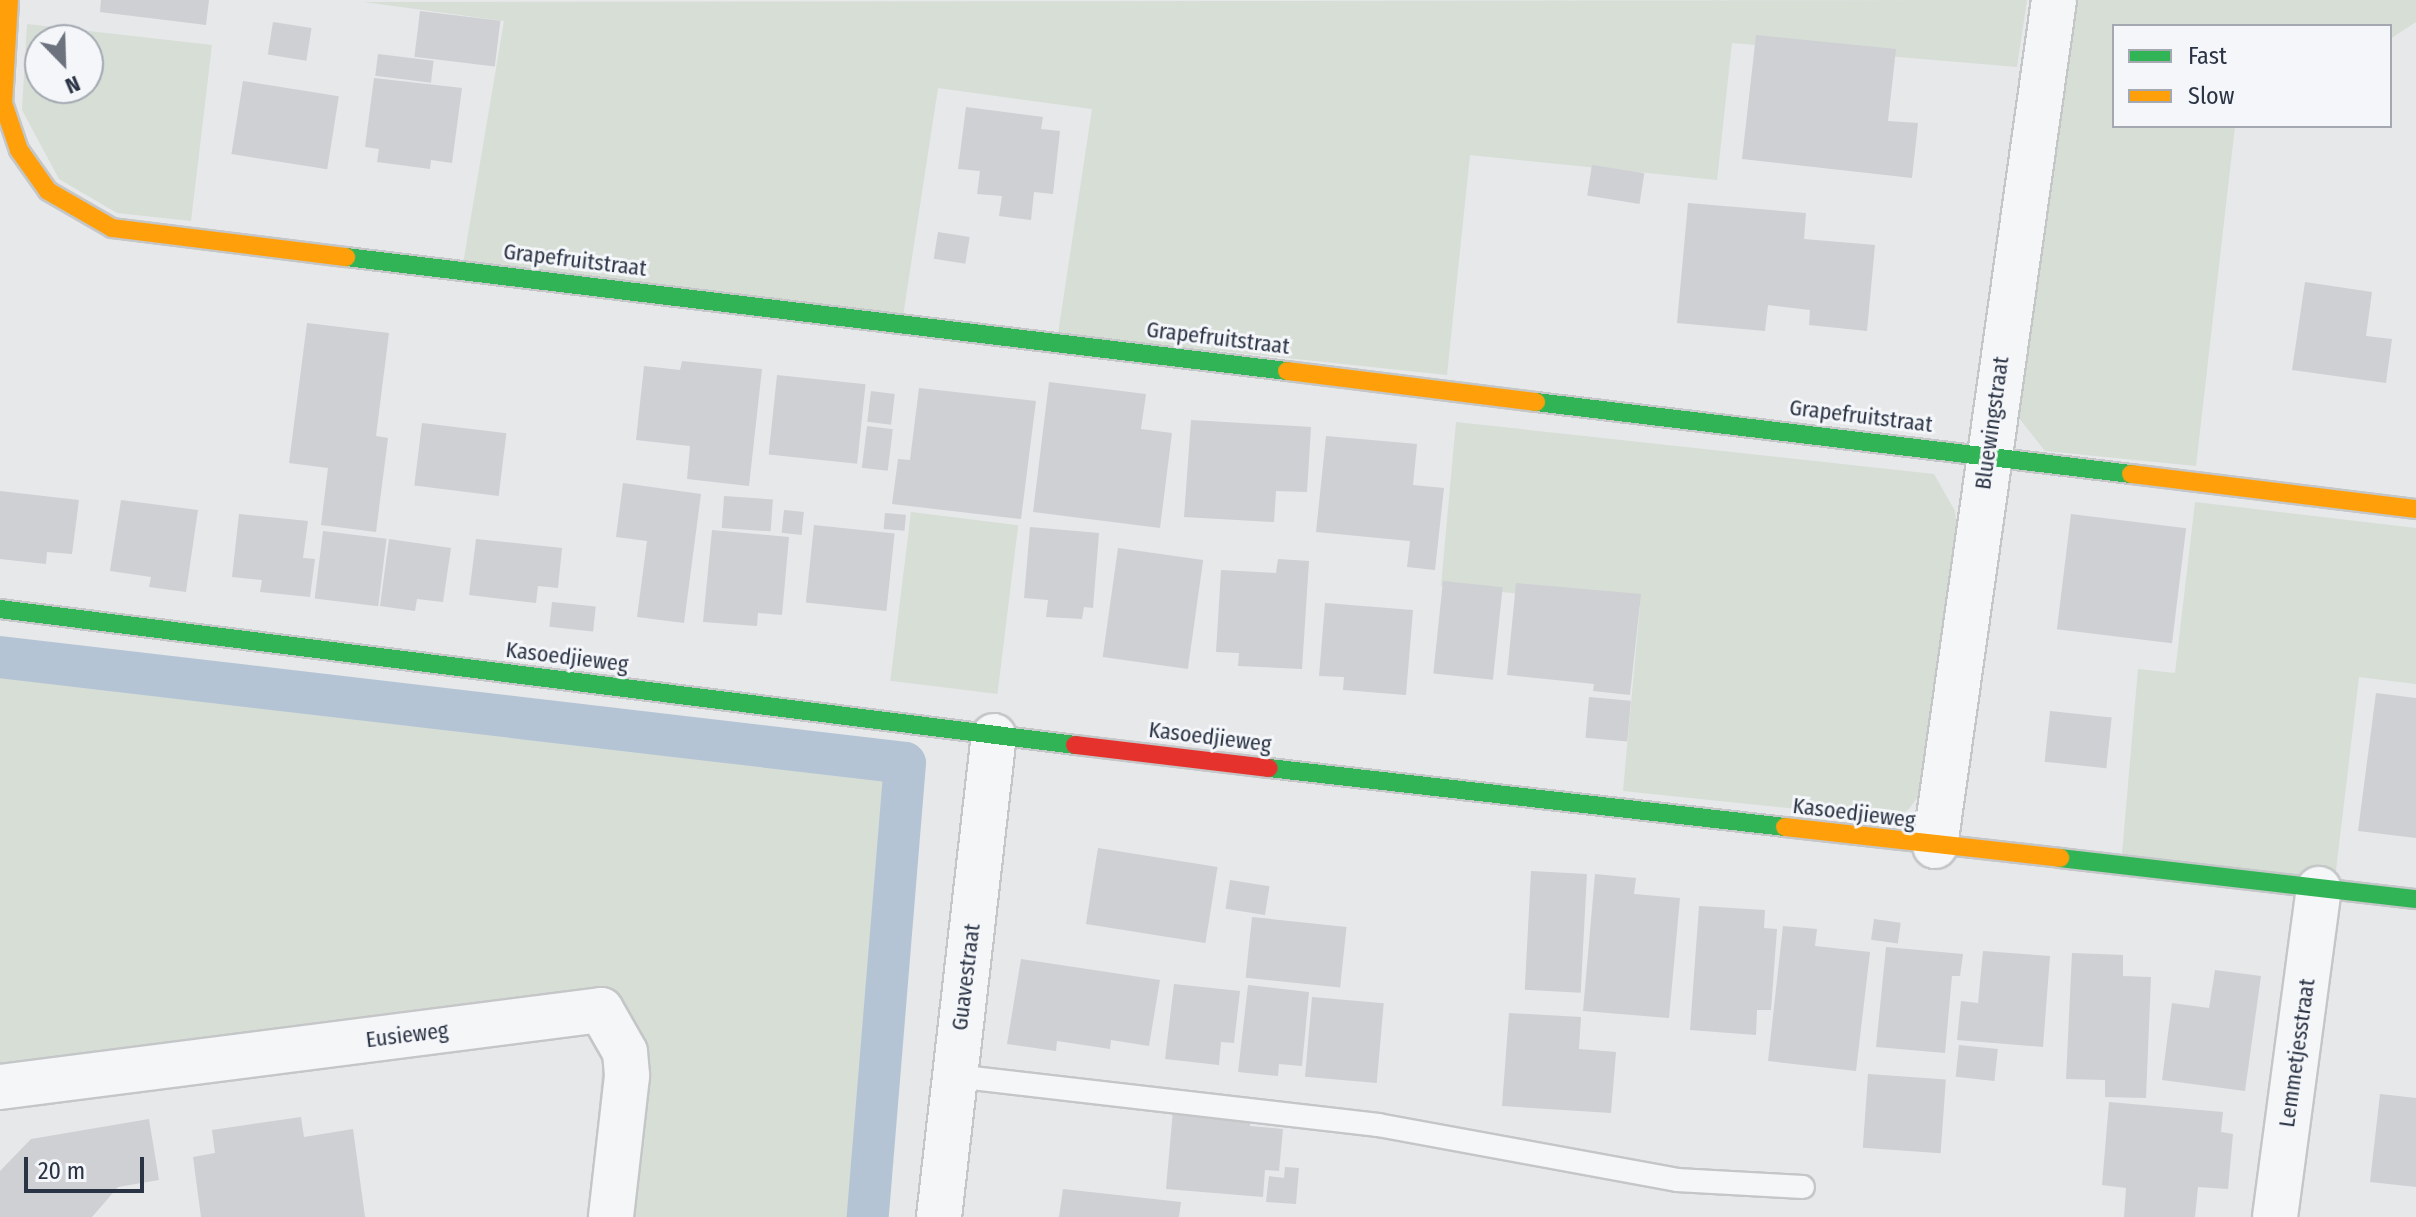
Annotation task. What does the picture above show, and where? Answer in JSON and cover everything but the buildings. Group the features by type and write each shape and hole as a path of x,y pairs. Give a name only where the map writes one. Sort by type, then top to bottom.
{"street":[{"name":"Grapefruitstraat","path":"9,0 3,103 19,150 33,172 68,206 112,228 2416,509"},
{"name":"Bluewingstraat","path":"1935,846 1987,455 2054,0"},
{"name":"Kasoedjieweg","path":"0,609 994,736 2416,899"},
{"name":"Guavestraat","path":"939,1217 994,736"},
{"name":"Lemmetjesstraat","path":"2275,1217 2319,889"},
{"name":"Eusieweg","path":"0,1087 601,1010 625,1052 627,1076 611,1217"}],"lane":[{"path":"955,1076 1378,1125 1677,1180 1803,1187"}],"shaded area":[{"path":"2027,0 2017,67 1732,43 1717,180 1470,155 1447,375 1058,334 1092,109 938,88 903,316 463,264 504,21 364,2"},
{"path":"2073,0 2416,0 2416,22 2392,38 2392,24 2112,24 2112,128 2235,128 2196,466 2045,451 2011,408"},
{"path":"104,33 212,45 191,221 117,213 59,179 22,110 24,76 24,104 104,104"},
{"path":"1456,422 1934,474 1955,511 1958,540 1919,795 1909,809 1893,819 1623,791 1640,606 1441,586"},
{"path":"2195,502 2416,528 2416,684 2359,677 2335,879 2122,854 2138,669 2175,673"},
{"path":"911,512 1018,525 997,694 890,681"},
{"path":"0,657 905,763 868,1217 590,1217 606,1021 0,1088"}],"waterway":[{"path":"0,657 905,763 868,1217"}],"traffic: fast":[{"path":"346,257 1287,371"},
{"path":"1536,402 2131,474"},
{"path":"0,609 1075,745"},
{"path":"1269,768 1785,827"},
{"path":"2060,858 2416,899"}],"traffic: slow":[{"path":"9,0 3,103 19,150 48,191 112,228 346,257"},
{"path":"1287,371 1536,402"},
{"path":"2131,474 2416,509"},
{"path":"1785,827 2060,858"}],"traffic: jam":[{"path":"1075,745 1269,768"}]}
